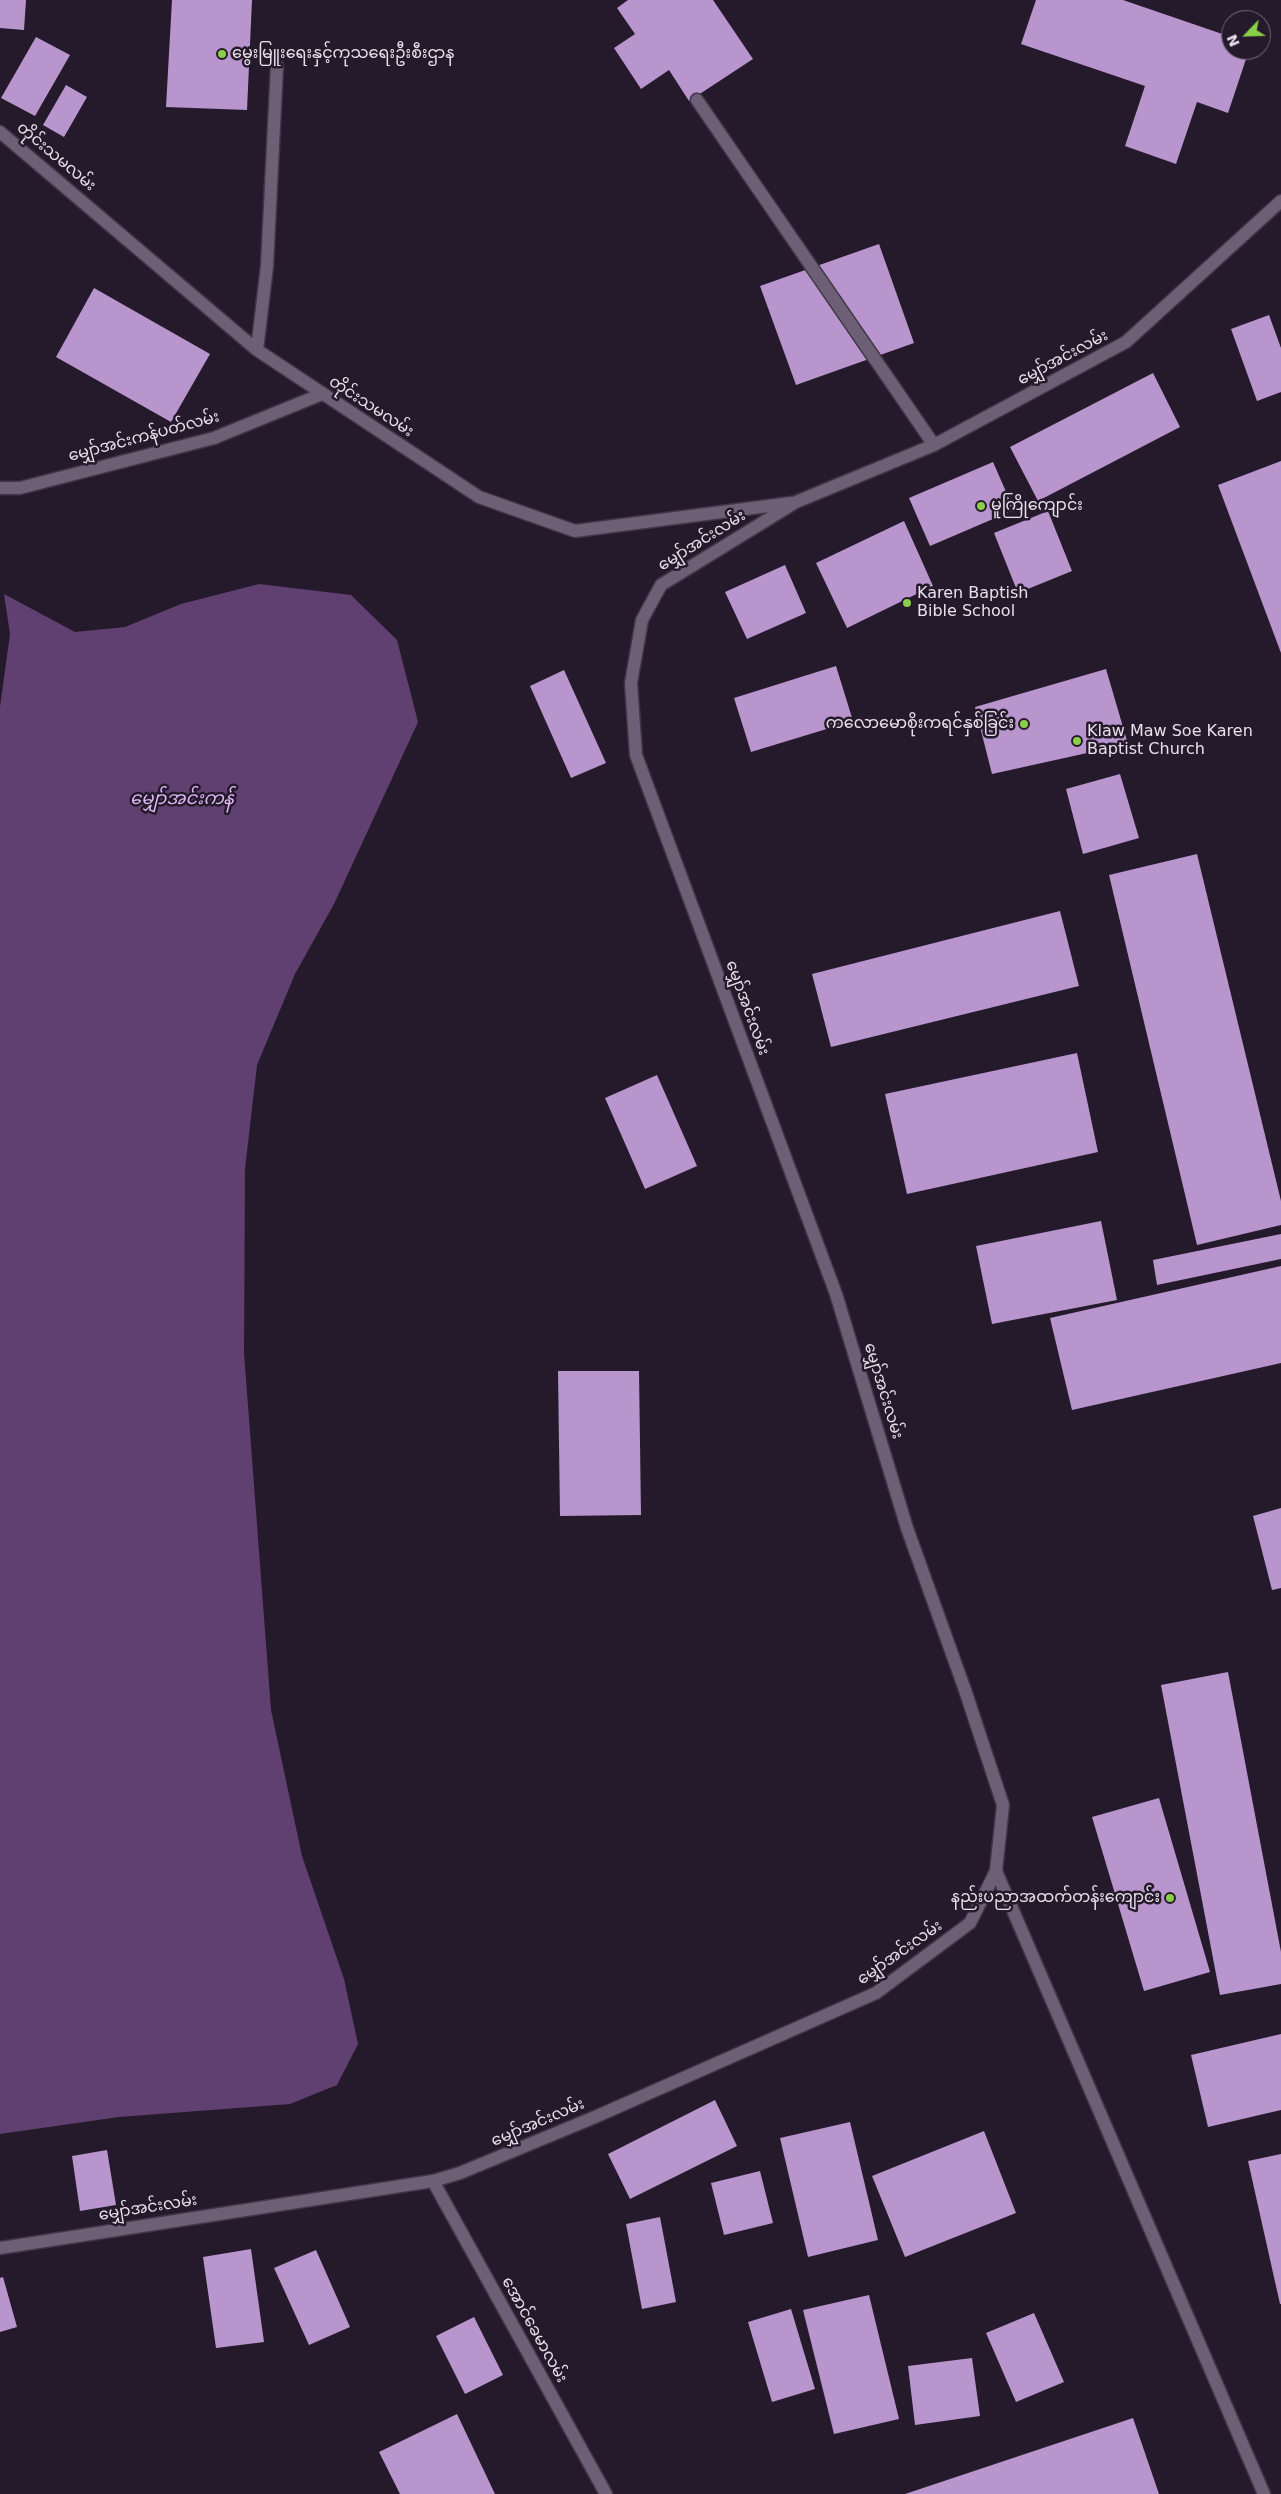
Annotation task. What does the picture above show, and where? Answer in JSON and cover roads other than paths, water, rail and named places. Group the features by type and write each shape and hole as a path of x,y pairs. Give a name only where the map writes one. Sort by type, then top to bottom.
{"street":[{"path":"257,350 267,266 277,66"},
{"path":"696,100 934,445"},
{"name":"တိုင်းသမလမ်း","path":"0,132 257,350 479,498 575,531 796,502"},
{"name":"မျှော်အင်းလမ်း","path":"0,2248 433,2181 460,2173 595,2117 876,1993 970,1923 996,1871 1003,1805 966,1690 907,1528 836,1294 636,755 630,683 642,620 661,585 796,502 934,445 1126,342 1281,201"},
{"name":"မျှော်အင်းကန်ပတ်လမ်း","path":"0,488 20,488 214,438 322,394"},
{"path":"996,1871 1264,2494"},
{"name":"အောင်ခေမာလမ်း","path":"433,2181 606,2494"}],"water":[{"name":"မျှော်အင်းကန်","path":"259,584 351,595 397,640 418,722 334,904 295,974 257,1065 245,1169 244,1353 271,1710 302,1856 344,1979 358,2044 337,2085 290,2104 119,2117 0,2134 0,707 10,634 4,594 75,632 125,627 181,604"}],"place":[{"name":"မွေးမြူးရေးနှင့်ကုသရေးဦးစီးဌာန","path":"222,54"},
{"name":"မူကြိုကျောင်း","path":"981,506"},
{"name":"Karen Baptish Bible School","path":"907,603"},
{"name":"ကလောမောစိုးကရင်နှစ်ခြင်း","path":"1024,724"},
{"name":"Klaw Maw Soe Karen Baptist Church","path":"1077,741"},
{"name":"နည်းပညာအထက်တန်းကျောင်း","path":"1170,1898"}]}
